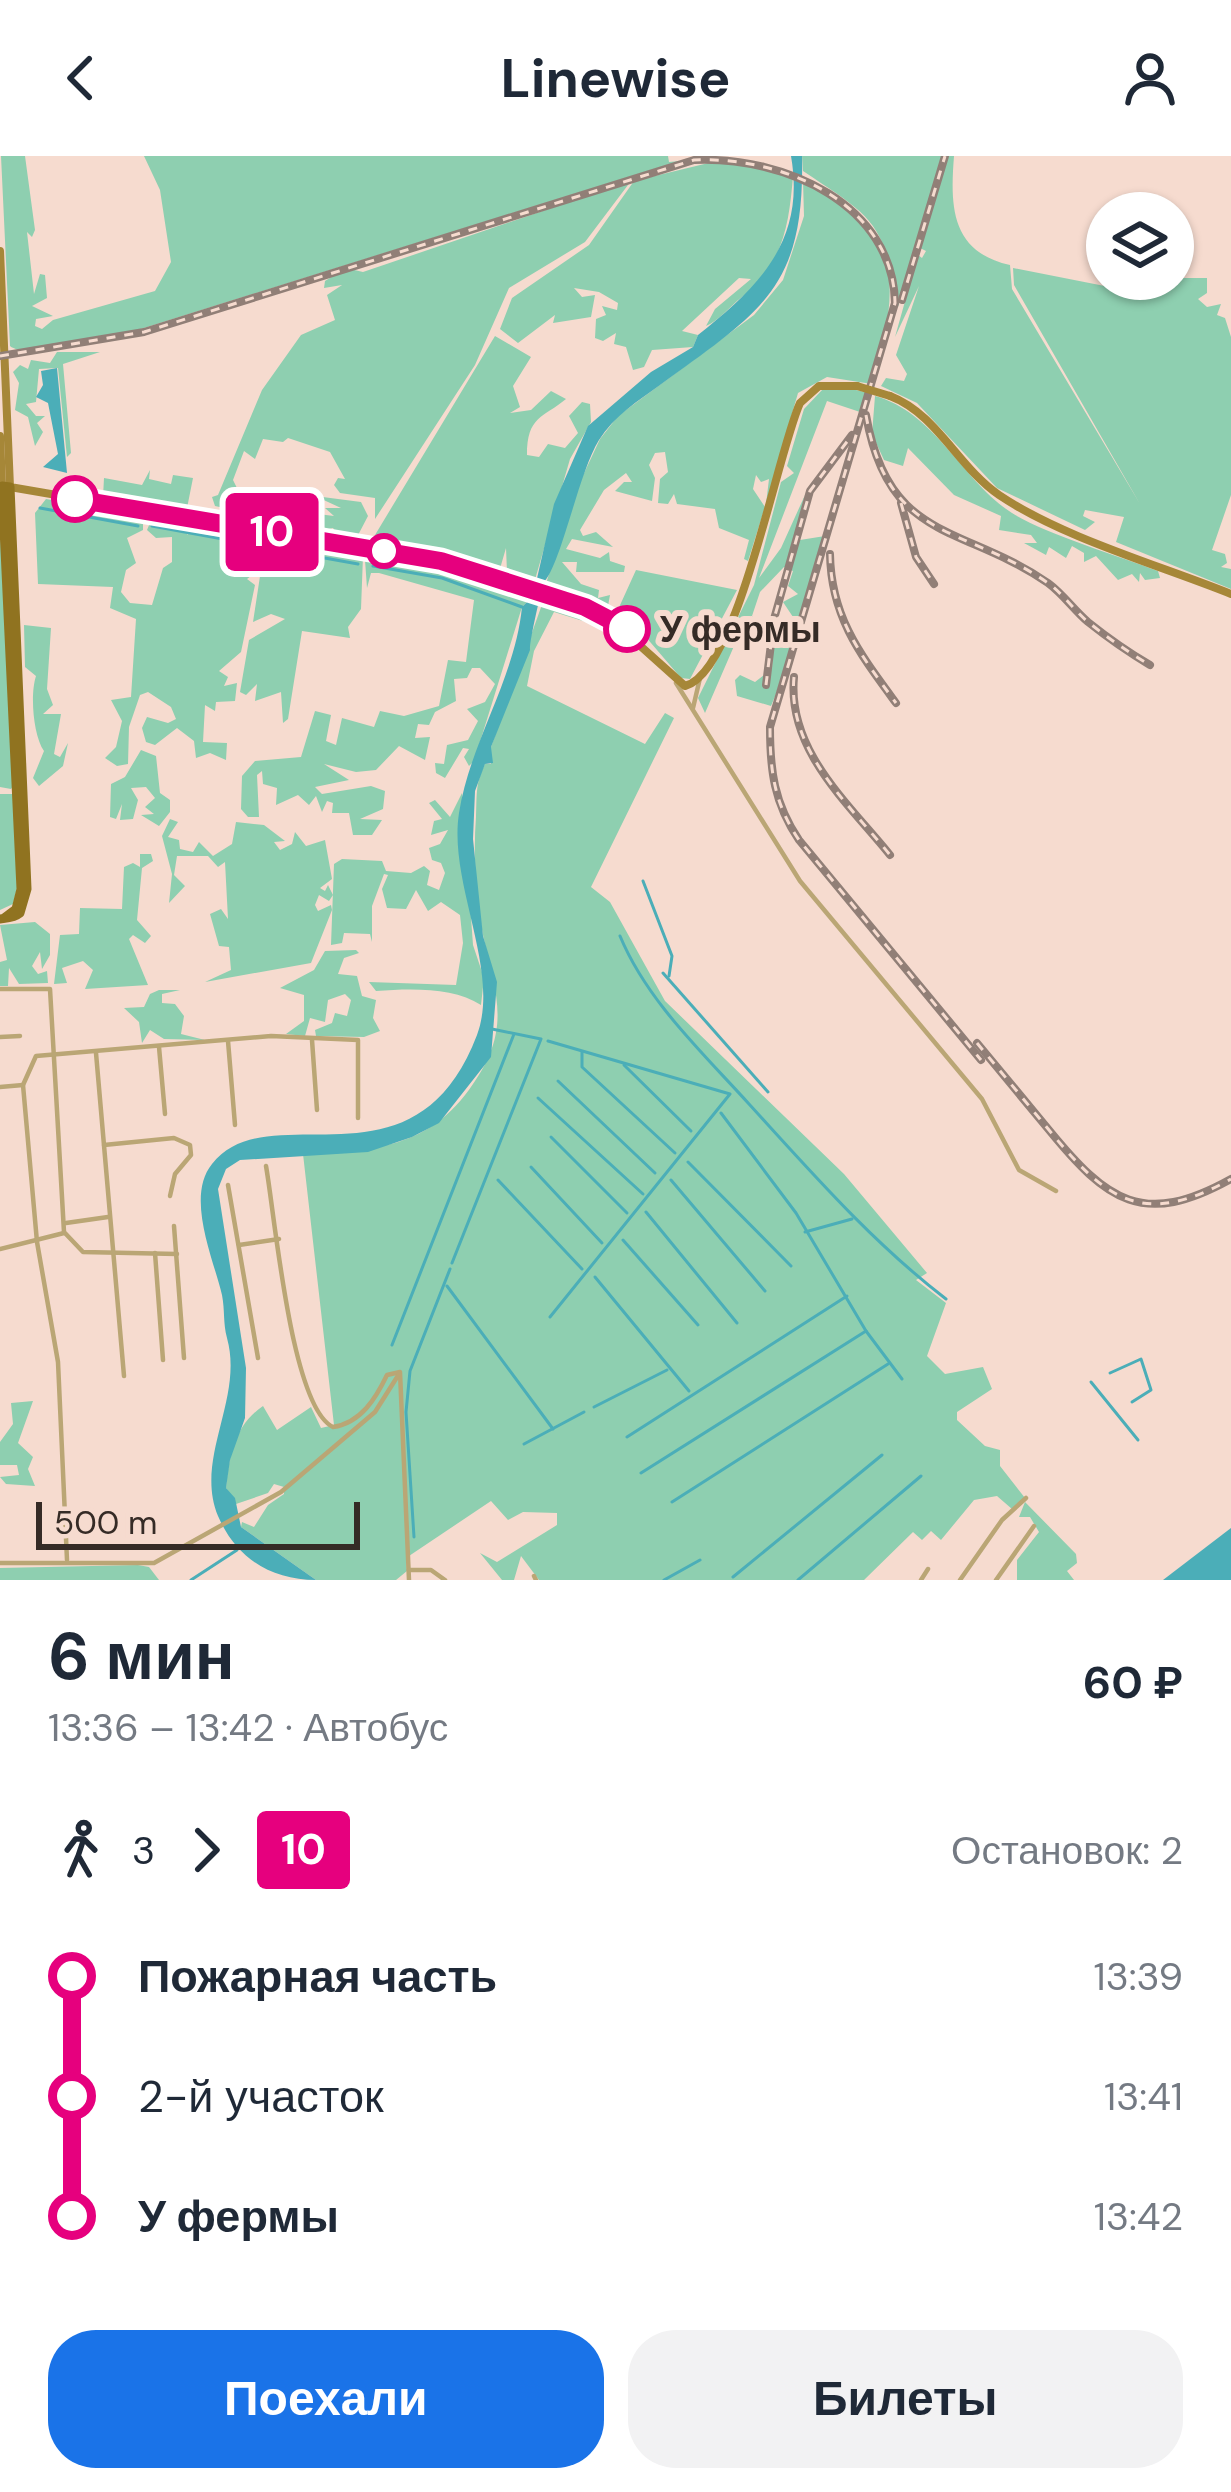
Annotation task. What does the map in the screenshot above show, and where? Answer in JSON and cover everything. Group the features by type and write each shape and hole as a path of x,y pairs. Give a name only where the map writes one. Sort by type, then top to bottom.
{"main road":[{"path":"0,251 6,487 28,889 20,913 2,918"},
{"path":"6,487 423,557 560,598 620,623 676,683 697,681 752,568 800,403 819,386 857,386 917,410 959,459 1016,505 1231,594"},
{"path":"0,436 6,487"}],"street":[{"path":"693,708 697,681"},
{"path":"676,683 800,881 982,1099 1019,1170 1056,1191"},
{"path":"0,989 50,988 64,1232"},
{"path":"0,1037 20,1036"},
{"path":"68,1560 58,1362 37,1243 23,1085 36,1056 271,1036 358,1040 358,1118"},
{"path":"312,1040 317,1110"},
{"path":"228,1041 235,1125"},
{"path":"159,1047 165,1114"},
{"path":"96,1052 124,1376"},
{"path":"0,1087 23,1085"},
{"path":"104,1145 174,1138 191,1151 175,1174 170,1196"},
{"path":"266,1166 299,1365 326,1424 344,1426 371,1405 387,1375 400,1372"},
{"path":"228,1185 258,1358"},
{"path":"66,1223 110,1217"},
{"path":"174,1226 184,1358"},
{"path":"0,1249 37,1243 64,1232"},
{"path":"64,1232 83,1252 177,1254"},
{"path":"239,1245 279,1239"},
{"path":"155,1253 163,1360"},
{"path":"0,1563 154,1563 281,1492 375,1412 400,1372"},
{"path":"400,1372 409,1580"},
{"path":"960,1580 1002,1520 1026,1498"},
{"path":"996,1580 1034,1526"},
{"path":"922,1580 928,1569"},
{"path":"409,1570 430,1570 445,1580"}],"green space":[{"path":"1,156 25,156 35,230 32,237 27,232 34,294 40,274 45,275 47,298 32,306 53,316 36,319 35,326 42,329 53,320 155,291 171,262 160,190 144,156 668,156 669,162 680,161 144,328 73,345 20,350 10,346"},
{"path":"802,156 943,156 898,307 880,238 860,212 803,171"},
{"path":"947,156 954,156 958,225 976,250 1010,265 1012,289 1140,504 1014,285 1013,268 1086,282 1086,300 1194,300 1194,278 1207,278 1207,293 1198,299 1207,307 1221,304 1217,315 1225,318 1231,337 1231,495 1212,550 1225,554 1227,563 1221,567 1231,569 1231,589 1116,542 1124,517 1085,510 1083,516 1095,522 1085,530 997,488 917,403 881,386 886,378 904,381 907,374 896,355 919,286 895,337 918,255 922,258 926,251 920,248"},
{"path":"725,159 793,176 789,211 775,258 756,285 706,326 715,309 751,279 739,278 682,331 698,335 693,347 652,350 644,367 633,370 626,347 614,344 616,333 603,341 595,338 596,319 606,315 602,306 617,310 618,303 599,292 574,288 582,297 595,295 591,317 553,323 555,315 518,343 500,329 512,298 589,245 634,181"},
{"path":"631,181 585,242 509,288 475,365 375,519 375,498 340,493 334,485 338,478 345,479 330,452 288,438 283,442 263,439 255,459 244,451 233,480 239,492 282,506 289,493 301,499 307,494 321,507 318,514 334,516 325,508 341,508 315,496 361,502 368,516 356,539 339,537 333,528 311,533 209,512 243,512 215,506 212,497 218,495 262,390 301,335 335,320 327,295 342,285 324,288 325,281 346,268 363,272"},
{"path":"803,181 837,197 862,217 878,239 887,264 887,320 872,384 827,377 798,393 766,504 769,479 761,482 756,475 753,489 765,507 748,561 744,559 749,540 719,528 715,509 677,504 674,494 668,504 658,503 660,479 668,472 665,452 655,453 649,465 655,478 652,501 615,491 624,482 632,482 626,473 604,490 580,530 583,536 596,532 613,547 572,539 566,549 600,558 609,552 610,561 625,566 624,572 576,572 577,562 562,562 581,584 599,590 598,598 610,595 608,606 545,587 572,499 600,439 618,416 754,315 783,280 804,216"},
{"path":"495,336 531,357 513,386 520,407 510,413 531,410 551,391 566,399 533,425 527,455 539,457 548,444 565,448 578,433 569,416 582,402 590,404 591,422 570,459 534,583 507,572 506,548 499,572 372,540"},
{"path":"57,352 100,352 63,364 71,453 67,457 58,368 39,369 36,402 26,404 36,416 45,416 37,423 43,432 35,446 28,417 15,410 19,383 13,372 20,365 28,369 31,360 50,363"},
{"path":"843,387 869,393 863,413 827,401 759,578 781,548 805,495 789,557 800,540 825,536 771,706 737,696 735,680 740,675 755,682 772,669 774,628 793,617 783,602 798,594 788,586 793,571 784,567 760,592 752,616 761,626 770,625 770,640 744,623 705,713 698,698 754,585 781,482 794,473 787,466 804,409 823,389"},
{"path":"875,396 915,417 1012,513 1158,571 1160,578 1145,580 1140,573 1139,582 1132,574 1118,580 1096,556 1084,562 1084,553 1072,546 1066,558 1049,547 1046,555 1024,543 1037,543 1031,535 999,530 1001,516 954,495 908,448 903,466 884,460 872,434"},
{"path":"150,470 149,479 171,484 173,475 193,478 187,508 177,512 103,497 104,478 142,485"},
{"path":"46,499 143,516 143,530 127,538 136,563 126,570 121,592 130,603 152,605 163,568 172,562 172,537 156,538 147,530 152,518 178,522 188,535 188,529 197,525 259,537 255,573 247,579 255,585 241,652 219,671 228,677 224,686 237,683 235,701 216,702 215,711 205,705 203,742 227,743 226,760 210,753 196,758 194,741 177,728 155,745 146,742 142,728 147,717 168,723 176,719 171,707 148,692 140,695 129,727 128,764 117,766 105,758 116,747 122,721 111,700 131,697 136,619 110,608 113,587 38,584 35,513"},
{"path":"0,527 13,786 11,789 0,787"},
{"path":"266,537 355,550 363,556 361,609 348,627 350,638 302,631 288,719 283,723 281,692 255,701 257,684 246,695 240,692 249,640 285,619 271,614 253,622"},
{"path":"374,554 427,562 533,596 522,607 474,761 469,766 464,757 469,749 463,748 445,778 436,773 435,763 444,764 447,745 468,740 478,721 467,709 485,702 495,684 480,668 472,668 467,678 454,679 456,701 435,712 429,725 418,724 415,738 430,737 425,760 399,746 376,770 356,772 324,764 349,780 315,787 322,794 371,786 385,791 383,809 360,819 382,820 372,835 353,835 349,813 332,813 333,803 327,801 322,812 316,796 309,805 298,795 276,805 277,788 263,784 262,771 257,775 259,817 248,817 241,809 242,776 255,761 301,757 315,711 331,715 326,741 336,745 342,718 374,727 380,711 404,716 439,706 448,660 466,662 474,600 379,573 371,573 367,588 365,560"},
{"path":"636,570 737,590 690,679 681,678 633,622 616,614"},
{"path":"544,599 594,615 609,629 554,612 534,651 527,686 645,744 665,713 674,718 591,887 610,902 665,1001 844,1174 927,1273 916,1280 946,1303 927,1356 945,1374 983,1367 992,1389 957,1412 957,1420 985,1446 1000,1450 1000,1466 1025,1498 1012,1509 997,1496 974,1500 941,1540 931,1531 922,1540 913,1532 864,1580 539,1580 521,1556 514,1580 502,1580 480,1553 497,1562 557,1525 557,1513 523,1512 508,1520 491,1501 406,1558 407,1571 396,1580 316,1580 241,1527 242,1522 254,1527 268,1505 284,1494 284,1487 274,1484 268,1493 236,1504 226,1488 235,1442 263,1406 277,1430 311,1407 321,1428 334,1425 303,1154 354,1151 419,1134 456,1106 493,1046 497,1011 477,891 477,790 485,764 491,764 491,747"},
{"path":"24,625 51,628 47,689 53,705 43,714 61,714 54,754 60,757 68,743 63,766 39,786 33,778 44,751 34,714 36,676 25,667"},
{"path":"141,750 156,756 160,793 170,800 170,812 159,826 141,815 154,814 145,807 155,798 146,787 131,788 138,800 133,819 120,820 122,804 116,819 110,817 111,784 125,777"},
{"path":"462,793 473,945 484,978 481,1005 433,990 376,991 369,982 456,985 463,943 460,915 441,902 428,911 416,890 406,909 387,908 382,889 388,875 384,874 372,906 372,942 370,934 344,933 342,943 331,945 334,864 342,859 382,861 386,871 411,873 424,866 430,871 427,885 439,890 445,873 441,863 432,860 429,848 440,844 448,830 431,835 434,821 442,819 429,803 435,800 450,817"},
{"path":"0,794 13,794 17,888 13,904 0,910"},
{"path":"170,819 178,822 168,837 179,840 180,849 193,852 199,842 213,856 232,844 236,822 264,825 285,841 274,842 280,850 292,844 295,832 306,846 325,840 332,879 320,888 325,891 328,885 333,895 329,901 319,895 315,905 318,911 331,905 332,910 311,963 205,982 231,970 229,947 219,946 210,914 221,909 228,919 225,862 218,867 208,856 177,856 174,875 185,886 169,903 172,874 162,836"},
{"path":"140,854 151,854 153,861 142,868 137,920 151,936 145,943 133,935 129,939 148,985 85,989 93,970 83,961 62,968 67,983 54,984 60,935 79,934 80,908 122,909 124,867 133,863 140,867"},
{"path":"35,922 50,934 50,955 42,969 40,952 32,966 38,974 47,971 48,983 19,984 9,968 8,986 0,986 0,962 7,960 0,925"},
{"path":"325,951 359,953 344,958 338,974 357,976 362,996 376,1000 373,1018 380,1031 364,1037 316,1036 315,1030 332,1023 335,1013 347,1016 351,1000 345,994 328,1000 325,1022 310,1018 305,1036 286,1034 304,1021 304,995 280,988 314,970"},
{"path":"180,990 162,994 162,1003 175,1004 184,1016 181,1034 205,1040 164,1039 150,1030 142,1043 139,1022 124,1008 144,1007 150,994"},
{"path":"33,1401 18,1443 33,1457 28,1469 35,1486 6,1484 0,1477 19,1475 17,1465 0,1465 0,1442 13,1424 11,1403"},
{"path":"1025,1502 1076,1554 1077,1563 1067,1571 1074,1580 1017,1580 1017,1560 1039,1532 1030,1517 1019,1517"},
{"path":"149,1567 159,1580 0,1580 0,1568"}],"water":[{"path":"791,156 802,156 801,201 785,267 751,315 605,431 591,455 543,583 530,650 491,747 493,763 485,764 475,791 473,839 483,936 497,982 491,1057 439,1123 412,1137 368,1152 240,1160 226,1169 218,1189 246,1368 245,1418 226,1488 235,1498 241,1527 316,1580 270,1571 235,1544 218,1516 212,1494 231,1361 222,1295 201,1211 204,1178 212,1164 237,1144 269,1136 381,1129 417,1114 450,1085 477,1035 483,1010 479,955 461,868 459,813 472,761 511,660 522,607 533,596 554,504 588,426 651,372 693,347 698,335 740,299 773,260 791,214"},
{"path":"57,368 67,473 43,467 58,454 48,403 36,397 43,385 41,371"},
{"path":"1231,1528 1231,1580 1163,1580"}],"waterway":[{"path":"40,508 138,526"},
{"path":"152,526 250,544"},
{"path":"269,548 358,564"},
{"path":"373,566 442,578 522,607"},
{"path":"643,881 672,956 669,976"},
{"path":"620,936 660,1004 695,1045 843,1206 946,1299"},
{"path":"663,973 768,1092"},
{"path":"452,1263 541,1039 492,1029"},
{"path":"392,1345 514,1034"},
{"path":"548,1041 730,1094 550,1317"},
{"path":"582,1052 582,1067 675,1153"},
{"path":"624,1065 691,1131"},
{"path":"558,1081 655,1173"},
{"path":"538,1098 643,1194"},
{"path":"721,1113 796,1213 866,1331 902,1379"},
{"path":"551,1137 627,1213"},
{"path":"688,1162 791,1266"},
{"path":"531,1167 602,1243"},
{"path":"498,1180 582,1269"},
{"path":"671,1180 765,1291"},
{"path":"646,1212 737,1323"},
{"path":"805,1232 852,1219"},
{"path":"623,1240 698,1325"},
{"path":"414,1537 406,1412 410,1371 450,1269"},
{"path":"595,1277 689,1391"},
{"path":"447,1286 553,1429"},
{"path":"627,1437 847,1296"},
{"path":"641,1473 866,1331"},
{"path":"1110,1373 1141,1359 1151,1390 1132,1402"},
{"path":"672,1502 888,1364"},
{"path":"594,1407 667,1370"},
{"path":"1091,1382 1138,1440"},
{"path":"524,1444 584,1412"},
{"path":"733,1577 882,1455"},
{"path":"798,1580 921,1476"},
{"path":"191,1580 237,1550"},
{"path":"664,1580 700,1560"}],"railway":[{"path":"902,300 945,156"},
{"path":"0,356 144,332 694,160 764,167 828,193 876,239 890,269 895,303 770,727 773,772 779,800 799,840 981,1060"},
{"path":"866,415 877,457 892,487 911,509 933,525 1048,583 1088,622 1150,665"},
{"path":"766,685 774,619 810,491 852,435"},
{"path":"901,503 916,557 934,584"},
{"path":"830,554 842,616 896,703"},
{"path":"794,677 794,703 810,752 890,855"},
{"path":"977,1043 1070,1155 1109,1190 1150,1204 1174,1202 1231,1179"}],"bus line":[{"name":"10","path":"75,499 441,561 585,607 627,629"}],"place":[{"name":"У фермы","path":"627,629"}]}
